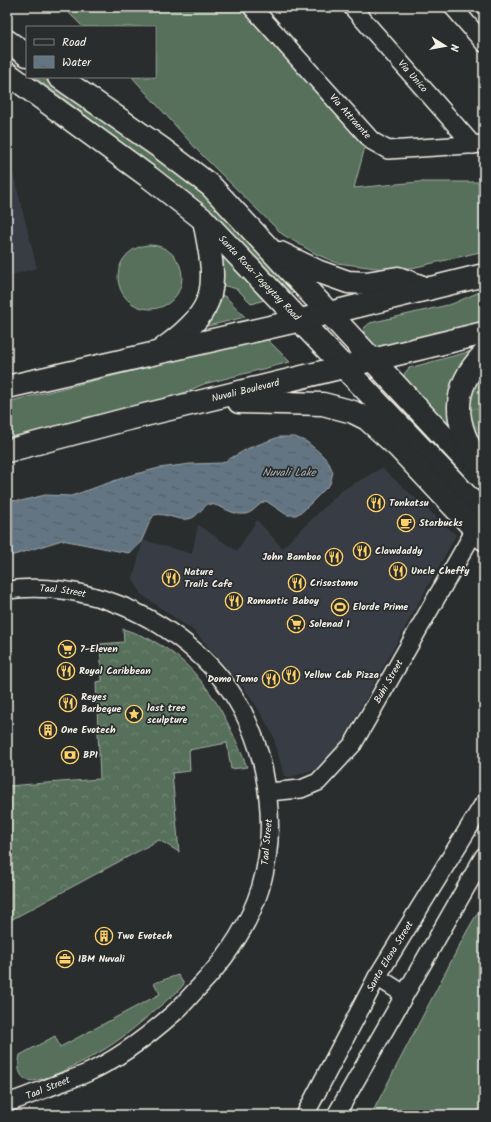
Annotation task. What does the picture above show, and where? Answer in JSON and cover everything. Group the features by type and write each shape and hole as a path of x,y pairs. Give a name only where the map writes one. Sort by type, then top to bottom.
{"main road":[{"path":"7,41 26,54"},
{"name":"Santa Rosa-Tagaytay Road","path":"7,73 149,177 204,220 345,366 420,447 481,528"},
{"path":"60,78 197,174 225,199 328,314 484,480"},
{"path":"159,352 187,330 200,315 209,299 212,286 212,267 204,220"},
{"path":"268,246 307,267 337,279 366,283 398,278 428,289"},
{"path":"7,387 328,314 484,275"},
{"name":"Nuvali Boulevard","path":"7,451 124,420 206,402 345,366 484,333"},
{"path":"484,354 467,374 458,401 458,413 464,437 484,470"},
{"path":"206,402 308,402 323,404 353,412 367,419 380,430 442,494 481,528"},
{"path":"420,447 442,494"}],"street":[{"name":"Via Attraente","path":"252,7 372,141 388,150 478,145"},
{"name":"Via Unico","path":"352,7 478,145"},
{"path":"453,7 484,43"},
{"name":"Buhi Street","path":"268,792 301,789 318,782 353,744 481,528"},
{"name":"Taal Street","path":"7,590 38,589 69,592 106,600 145,616 179,638 208,663 235,696 260,752 268,792 271,823 268,856 262,884 253,911 231,949 215,971 176,1012 155,1029 111,1059 88,1072 7,1103"},
{"name":"Santa Elena Street","path":"305,1115 377,977 484,802"},
{"path":"336,1115 484,856"},
{"path":"377,977 404,994"}],"shaded area":[{"path":"7,149 37,268 7,276"},
{"name":"Solenad 1","path":"382,468 456,535 338,749 326,762 316,769 291,777 284,776 273,735 258,708 241,684 195,632 141,594 133,579 143,540 192,554 198,525 237,551 257,520 282,548 341,491"}],"green space":[{"path":"63,7 239,7 365,147 354,188 418,182 484,182 484,251 412,268 384,269 337,263 316,254 282,234 199,152 133,78 156,78 156,26 82,26"},
{"path":"36,78 42,78 170,167 212,200 296,289 295,293 291,294 205,206"},
{"path":"144,245 156,245 173,254 180,265 182,277 180,289 173,300 156,309 144,309 132,304 123,295 118,283 118,271 123,259 132,250"},
{"path":"218,251 264,300 252,304 237,289 218,284"},
{"path":"484,290 484,323 381,347 374,346 364,336 364,328 370,323 452,304"},
{"path":"216,293 226,297 245,317 192,330"},
{"path":"266,338 290,362 204,384 169,399 7,438 7,402"},
{"path":"479,349 455,434 404,379 404,374 409,368"},
{"path":"484,363 484,451 464,411"},
{"path":"123,629 147,638 168,650 186,665 202,682 227,722 247,767 231,769 227,743 189,750 190,771 172,773 179,852 159,840 7,922 7,786 100,779 96,682 102,681 100,644 124,642"},
{"path":"484,902 484,1115 371,1115 467,931"},
{"path":"178,975 184,984 177,992 115,1043 66,1070 43,1079 34,1081 27,1080 21,1075 19,1066 20,1055 55,1036 60,1047 160,994 154,983"}],"water":[{"name":"Nuvali Lake","path":"279,437 295,437 307,442 328,461 333,472 330,484 303,511 296,515 287,515 266,501 251,512 245,514 236,513 208,504 192,518 183,519 159,514 154,515 141,542 137,547 128,553 62,540 14,555 7,555 7,500 21,501 45,495 71,496 128,476 159,468 190,464 222,463 249,448"}],"place":[{"name":"Tonkatsu","path":"376,503"},
{"name":"Starbucks","path":"406,523"},
{"name":"Clawdaddy","path":"362,551"},
{"name":"John Bamboo","path":"334,557"},
{"name":"Uncle Cheffy","path":"398,571"},
{"name":"Nature Trails Cafe","path":"171,578"},
{"name":"Crisostomo","path":"297,583"},
{"name":"Romantic Baboy","path":"234,601"},
{"name":"Elorde Prime","path":"340,607"},
{"name":"Solenad 1","path":"296,624"},
{"name":"7-Eleven","path":"67,649"},
{"name":"Royal Caribbean","path":"66,671"},
{"name":"Yellow Cab Pizza","path":"291,675"},
{"name":"Domo Tomo","path":"271,679"},
{"name":"Reyes Barbeque","path":"68,703"},
{"name":"last tree sculpture","path":"134,714"},
{"name":"One Evotech","path":"48,730"},
{"name":"BPI","path":"70,755"},
{"name":"Two Evotech","path":"104,936"},
{"name":"IBM Nuvali","path":"65,959"}]}
